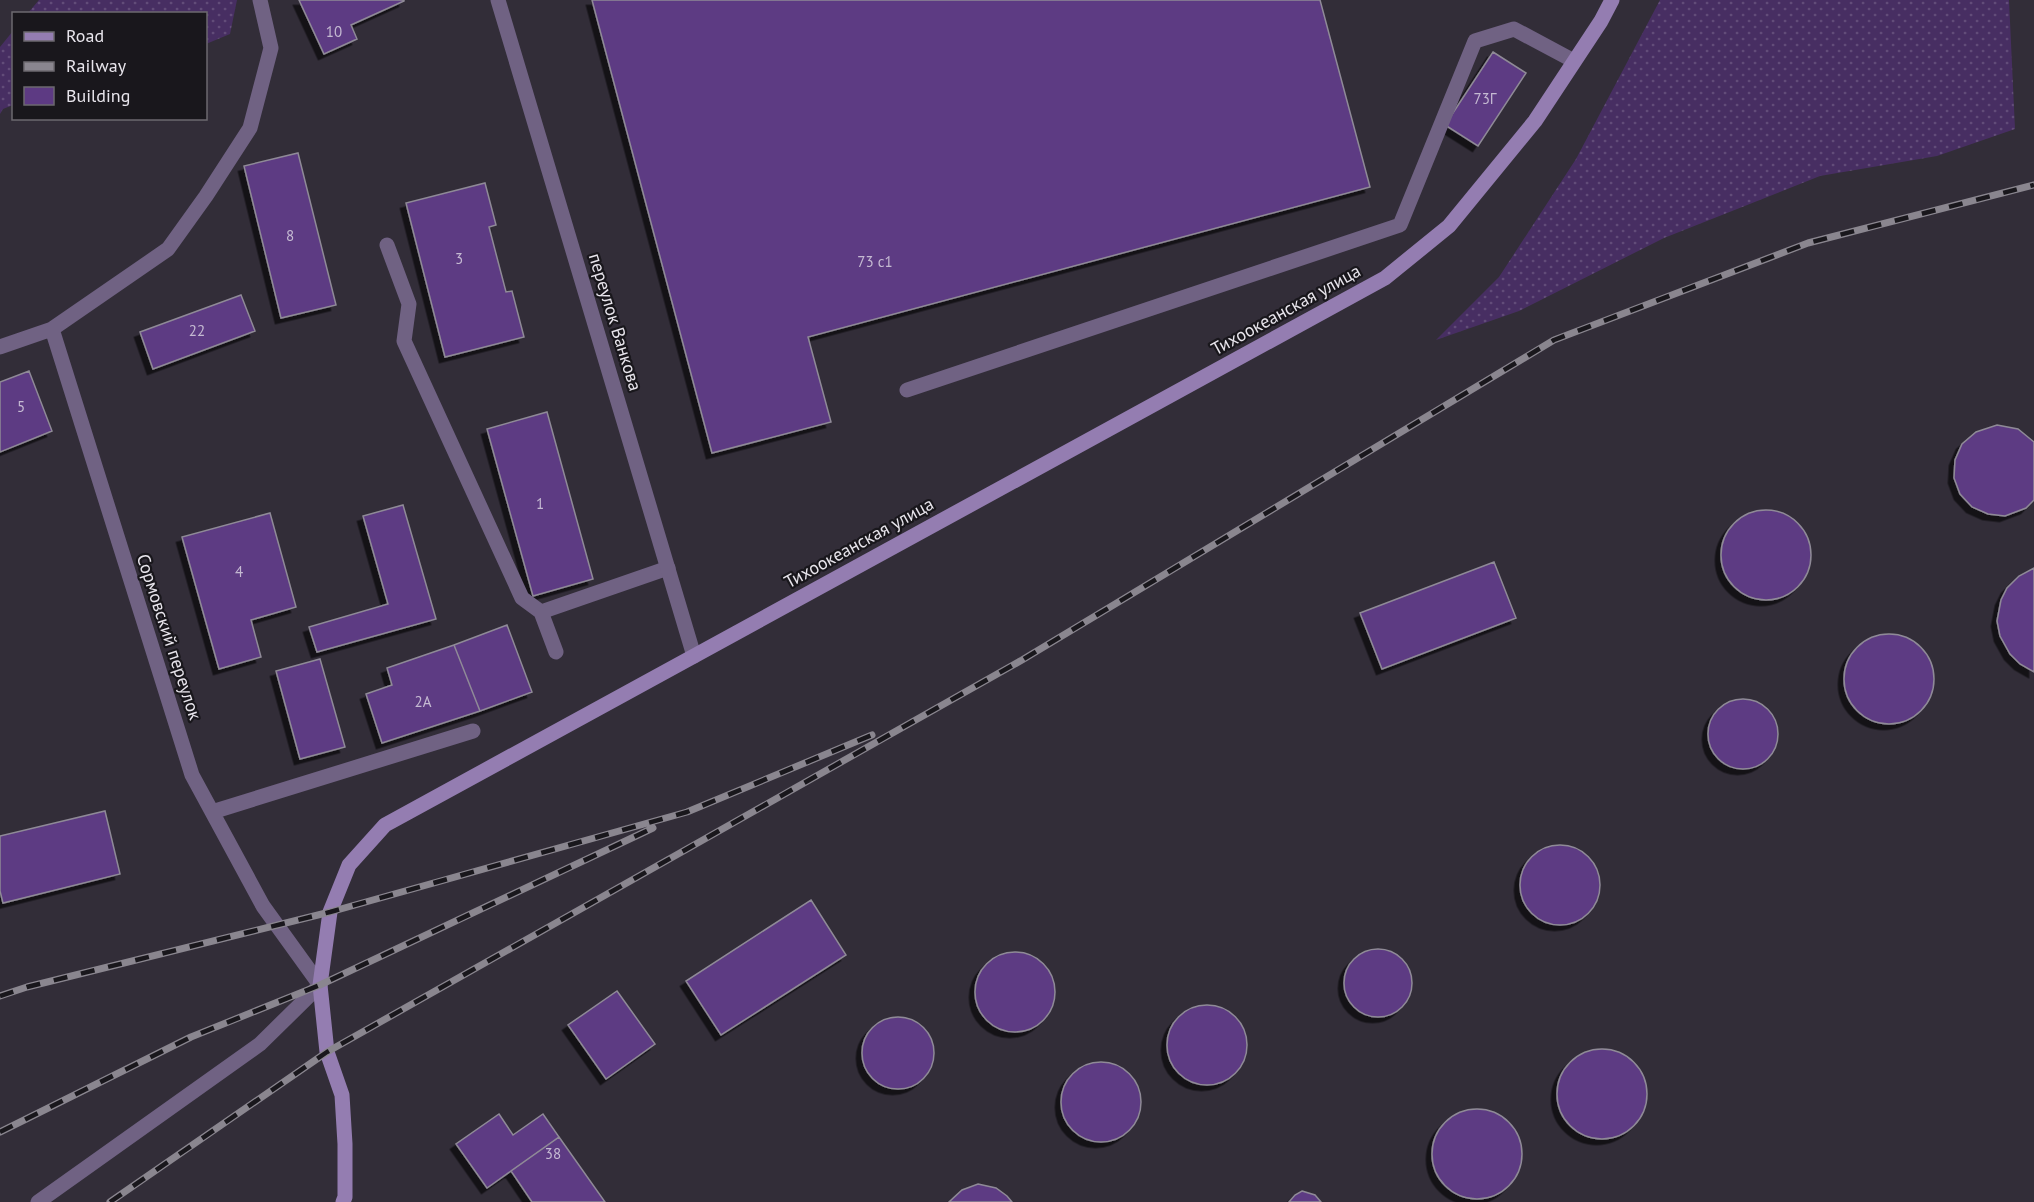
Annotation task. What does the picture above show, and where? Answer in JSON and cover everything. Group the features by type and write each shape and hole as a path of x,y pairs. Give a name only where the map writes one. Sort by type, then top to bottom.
{"main road":[{"name":"Тихоокеанская улица","path":"343,1202 345,1197 345,1144 342,1095 327,1052 320,985 330,912 349,865 385,825 1385,278 1449,226 1535,121 1601,21 1612,0"}],"street":[{"path":"0,347 52,329 168,249 250,128 271,48 260,0"},
{"name":"переулок Ванкова","path":"498,0 694,656"},
{"path":"907,390 1400,225 1475,41 1514,29 1574,61"},
{"path":"387,244 409,304 404,341 522,598 541,612 556,652"},
{"name":"Сормовский переулок","path":"52,329 192,775 263,906 320,985"},
{"path":"541,612 668,568"},
{"path":"212,812 472,731"},
{"path":"38,1202 260,1044 320,985"}],"shaded area":[{"path":"39,0 237,0 230,34 207,44 207,12 29,12"},
{"path":"1660,0 2009,0 2015,129 1937,156 1820,176 1664,238 1519,311 1436,340 1499,277 1576,159"},
{"path":"12,32 12,105 3,109 0,114 0,47"}],"building":[{"path":"299,0 404,1 351,25 357,39 324,54"},
{"path":"592,0 1320,0 1370,187 808,337 831,422 712,453"},
{"path":"1493,52 1526,73 1478,146 1445,125"},
{"path":"298,153 336,305 281,318 244,166"},
{"path":"485,183 496,225 489,227 506,292 512,291 524,337 445,357 406,203"},
{"path":"241,295 255,331 153,369 140,332"},
{"path":"29,371 52,431 0,452 0,382"},
{"path":"547,412 593,579 533,596 487,429"},
{"path":"1997,425 2018,429 2034,442 2034,500 2026,508 2005,516 1988,514 1972,507 1960,494 1954,478 1955,460 1962,444 1976,432"},
{"path":"403,505 436,619 317,652 309,627 388,604 363,516"},
{"path":"1766,510 1783,513 1798,523 1808,538 1811,555 1808,572 1798,587 1783,597 1766,600 1749,597 1734,587 1724,572 1721,555 1724,538 1734,523 1749,513"},
{"path":"270,513 296,607 251,620 261,657 219,669 182,537"},
{"path":"1494,562 1516,618 1382,669 1360,613"},
{"path":"2034,568 2034,672 2020,664 2010,654 2000,636 1997,621 2001,600 2007,588 2019,576"},
{"path":"507,625 532,692 480,711 454,645"},
{"path":"1889,634 1906,637 1921,647 1931,662 1934,679 1931,696 1921,711 1906,721 1889,724 1872,721 1857,711 1847,696 1844,679 1847,662 1857,647 1872,637"},
{"path":"454,645 480,711 382,743 366,694 392,685 387,668"},
{"path":"320,659 345,747 300,759 276,671"},
{"path":"1736,699 1750,699 1763,705 1772,714 1778,727 1776,747 1768,759 1750,769 1736,769 1723,763 1714,754 1708,741 1708,727 1714,714 1723,705"},
{"path":"105,811 120,874 3,903 0,891 0,836"},
{"path":"1560,845 1575,848 1588,857 1597,870 1600,885 1597,900 1588,913 1575,922 1560,925 1545,922 1532,913 1523,900 1520,885 1523,870 1532,857 1545,848"},
{"path":"811,900 846,955 721,1035 686,981"},
{"path":"1371,949 1385,949 1397,954 1407,964 1412,983 1407,1002 1397,1012 1385,1017 1371,1017 1359,1012 1349,1002 1344,990 1344,976 1349,964 1359,954"},
{"path":"1015,952 1030,955 1043,964 1052,977 1055,992 1052,1007 1043,1020 1030,1029 1015,1032 1000,1029 987,1020 978,1007 975,992 978,977 987,964 1000,955"},
{"path":"617,991 655,1044 606,1079 568,1025"},
{"path":"1207,1005 1222,1008 1235,1017 1244,1030 1247,1045 1244,1060 1235,1073 1222,1082 1207,1085 1192,1082 1179,1073 1170,1060 1167,1045 1170,1030 1179,1017 1192,1008"},
{"path":"898,1017 912,1020 924,1027 931,1039 934,1053 931,1067 924,1079 912,1086 898,1089 884,1086 872,1079 865,1067 862,1053 865,1039 872,1027 884,1020"},
{"path":"1602,1049 1619,1052 1634,1062 1644,1077 1647,1094 1644,1111 1634,1126 1619,1136 1602,1139 1585,1136 1570,1126 1560,1111 1557,1094 1560,1077 1570,1062 1585,1052"},
{"path":"1101,1062 1116,1065 1129,1074 1138,1087 1141,1102 1138,1117 1129,1130 1116,1139 1101,1142 1086,1139 1073,1130 1064,1117 1061,1102 1064,1087 1073,1074 1086,1065"},
{"path":"1477,1109 1494,1112 1509,1122 1519,1137 1522,1154 1519,1171 1509,1186 1494,1196 1477,1199 1460,1196 1445,1186 1435,1171 1432,1154 1435,1137 1445,1122 1460,1112"},
{"path":"499,1114 513,1135 543,1114 559,1137 487,1188 456,1144"},
{"path":"559,1137 605,1202 532,1202 511,1171"},
{"path":"978,1184 996,1188 1012,1202 949,1202 962,1190"},
{"path":"1302,1191 1315,1195 1321,1202 1289,1202"}],"railway":[{"path":"110,1202 327,1052 1022,660 1554,340 1808,243 2034,185"},
{"path":"0,996 27,987 330,912 687,812 872,735"},
{"path":"0,1132 191,1037 320,985 653,828"}]}
